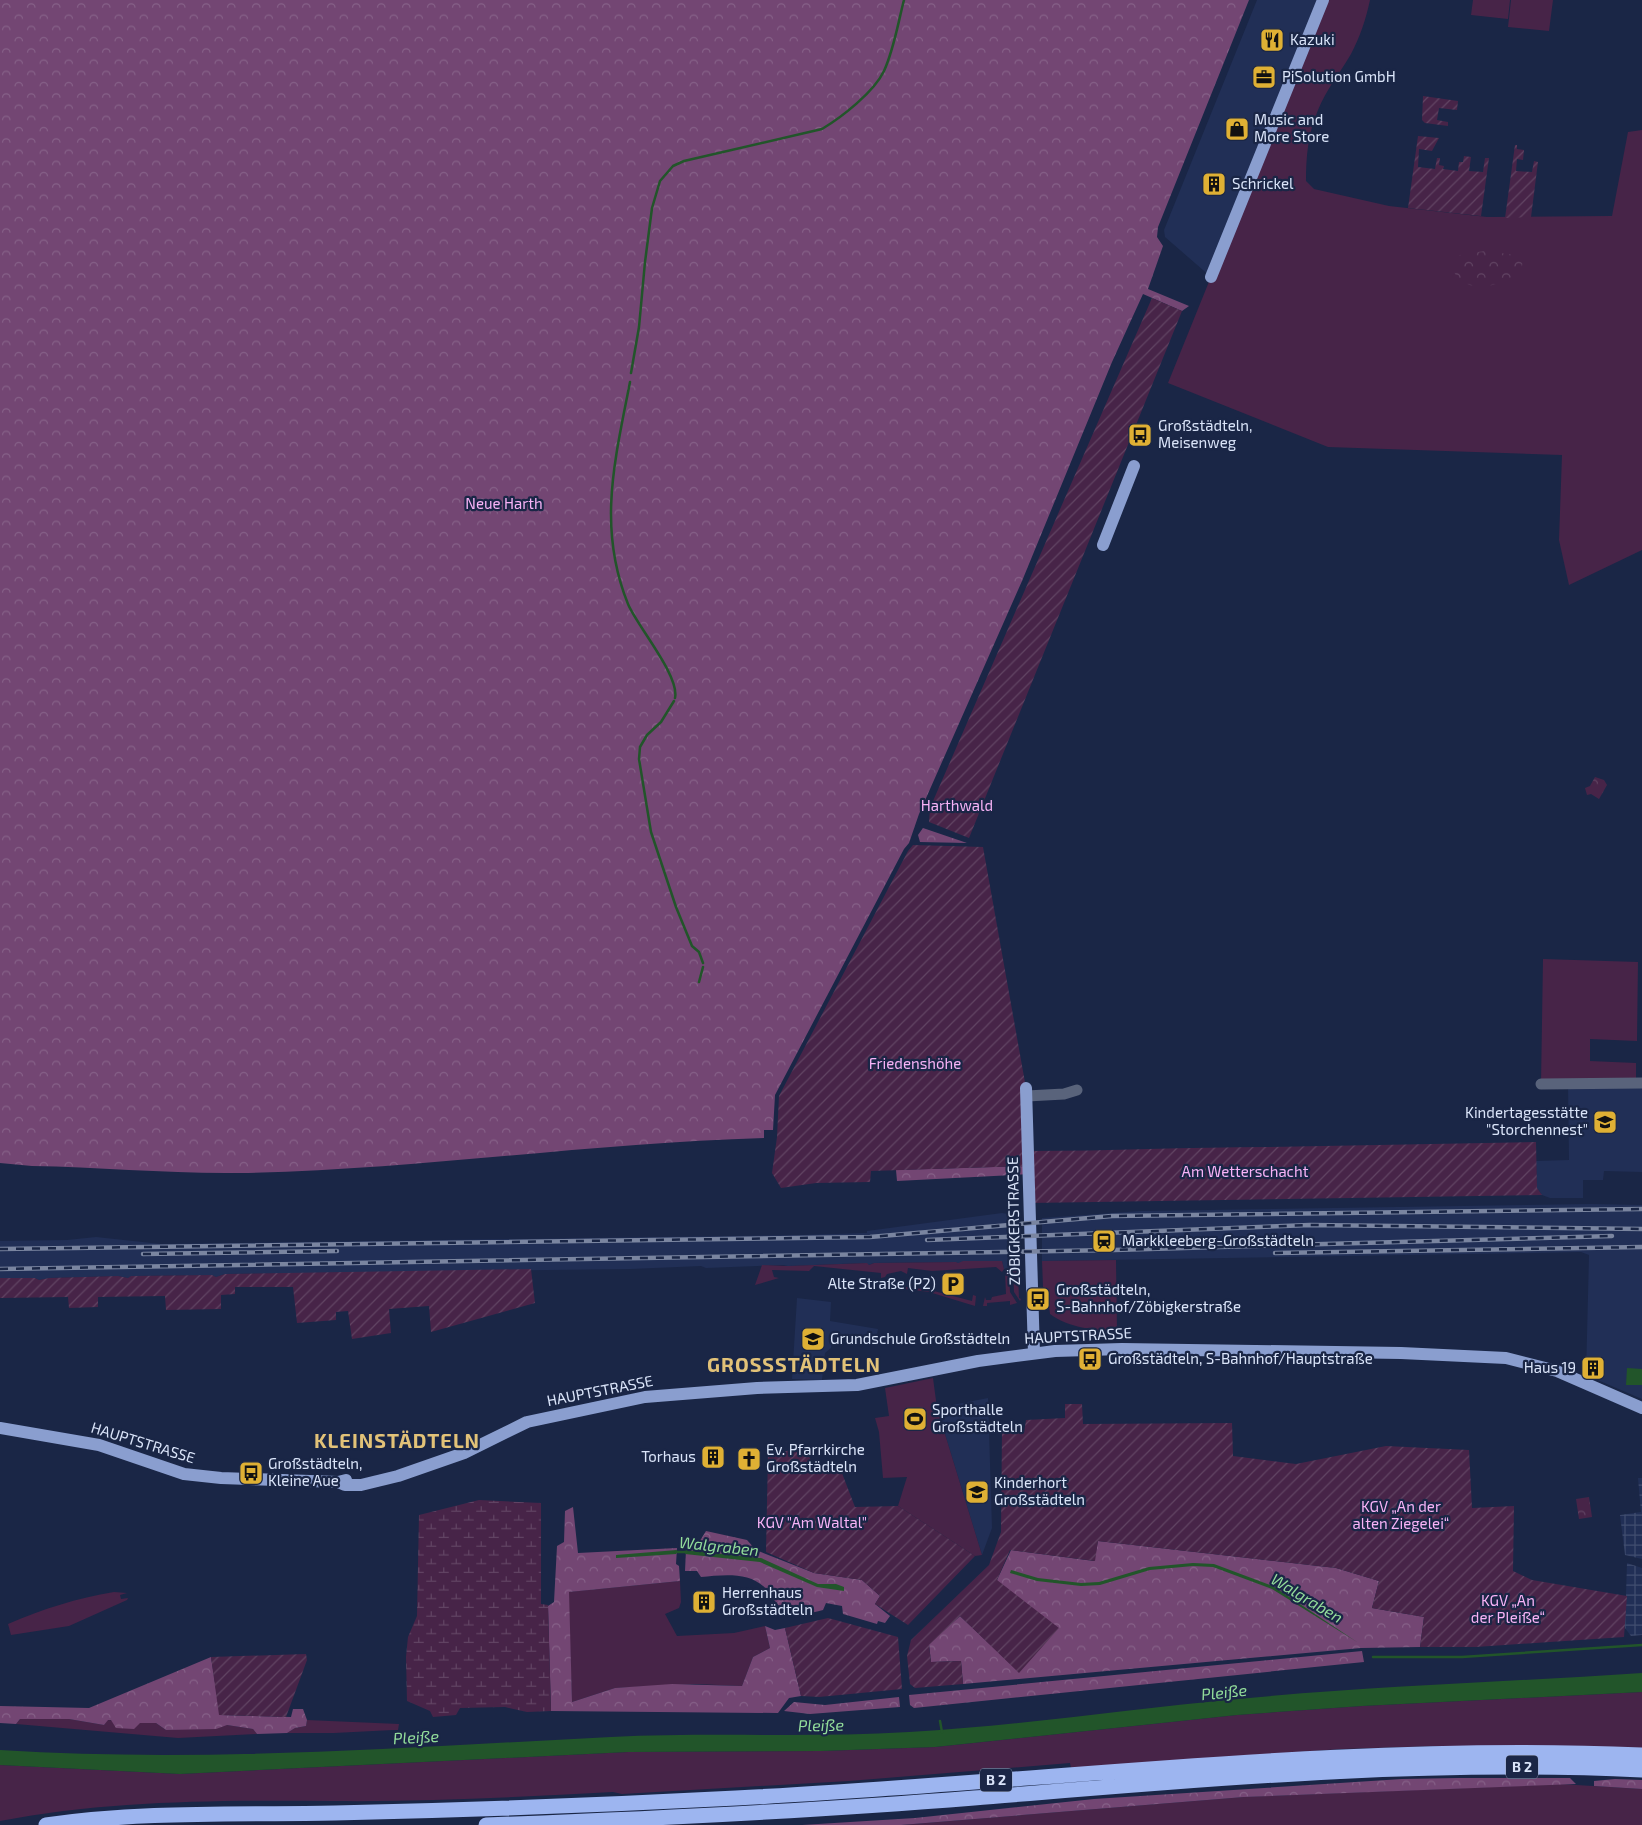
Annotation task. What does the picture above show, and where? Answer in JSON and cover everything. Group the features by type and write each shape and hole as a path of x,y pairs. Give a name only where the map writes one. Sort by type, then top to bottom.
{"highway":[{"name":"B 2","path":"46,1825 156,1815 442,1811 739,1798 1356,1755 1452,1752 1642,1755"},
{"name":"B 2","path":"486,1825 746,1814 1222,1778 1351,1771 1524,1767 1642,1770"}],"main road":[{"path":"1211,277 1323,0"},
{"path":"1103,545 1134,466"},
{"name":"ZÖBIGKERSTRASSE","path":"1026,1092 1034,1353"},
{"name":"HAUPTSTRASSE","path":"0,1428 100,1445 184,1474 228,1479 338,1482 351,1479 374,1481 412,1472 464,1453 527,1422 659,1395 696,1394 756,1388 857,1385 978,1361 1034,1353 1122,1349 1506,1358 1557,1371 1642,1408"}],"street":[{"path":"1541,1084 1642,1083"},
{"path":"1026,1092 1064,1094 1077,1090"}],"shaded area":[{"path":"1257,0 1323,0 1211,277 1165,237 1164,230"},
{"name":"Kindertagesstätte \"Storchennest\"","path":"1642,1083 1642,1172 1604,1171 1603,1180 1583,1180 1583,1198 1550,1198 1542,1195 1537,1188 1536,1161 1569,1160 1568,1084"},
{"path":"1591,1204 1642,1205 1642,1399 1586,1375 1589,1255 1581,1252 1042,1261 1042,1218 1141,1211"},
{"path":"1002,1213 1020,1216 1021,1269 1004,1269 1002,1261 706,1268 701,1266 631,1269 225,1274 216,1277 212,1275 132,1276 128,1278 118,1276 39,1280 35,1278 0,1278 0,1241 67,1240 96,1237 161,1244 802,1235 867,1233 867,1231"},
{"name":"Grundschule Großstädteln","path":"797,1298 831,1302 830,1321 878,1329 876,1340 849,1336 848,1340 832,1338 831,1348 825,1353 822,1380 792,1379"},
{"path":"1627,1368 1642,1369 1642,1385 1626,1385"},
{"name":"Kinderhort Großstädteln","path":"988,1398 992,1528 982,1555 937,1408"},
{"path":"1638,1478 1642,1478 1642,1559 1625,1555 1620,1515 1641,1512"},
{"path":"677,1550 676,1554 616,1558 616,1555"},
{"path":"686,1550 761,1558 818,1584 836,1584 844,1587 844,1591 817,1587 760,1562 685,1554"},
{"path":"1193,1563 1214,1564 1273,1586 1357,1642 1272,1589 1213,1567 1193,1566 1150,1570 1100,1585 1081,1586 1037,1581 1010,1573 1011,1570 1038,1578 1081,1583 1099,1582 1149,1567"},
{"path":"1627,1563 1642,1568 1642,1635 1631,1636 1625,1628"},
{"path":"1642,1673 1642,1692 1362,1706 1237,1715 935,1747 821,1751 628,1752 180,1774 0,1765 0,1750 76,1754 229,1754 382,1749 611,1737 835,1735 909,1732 991,1726 1288,1695 1389,1687"}],"green space":[{"name":"Neue Harth","path":"0,0 1249,0 1158,227 1157,237 1163,246 1148,289 1189,306 1182,311 1143,294 1112,362 1022,581 919,814 909,843 904,849 775,1095 773,1130 764,1130 764,1138 633,1145 306,1171 214,1173 32,1166 0,1163"},
{"path":"1323,0 1370,0 1367,14 1354,48 1325,95 1312,127 1307,154 1306,181 1314,189 1389,206 1487,217 1612,216 1628,132 1642,130 1642,550 1569,585 1559,540 1562,455 1328,447 1168,383"},
{"path":"1473,0 1510,0 1508,19 1471,15"},
{"path":"1511,0 1553,0 1549,31 1508,27"},
{"path":"1423,96 1458,101 1457,110 1439,108 1437,120 1448,122 1448,126 1425,123 1422,120"},
{"path":"1418,136 1439,138 1432,151 1419,149 1418,167 1435,169 1437,158 1440,158 1439,165 1444,166 1443,169 1458,171 1459,162 1463,162 1464,156 1471,157 1469,171 1483,172 1485,158 1489,158 1481,216 1408,208"},
{"path":"1515,145 1517,145 1517,149 1524,150 1523,160 1517,159 1516,171 1532,172 1534,161 1538,162 1531,217 1505,218"},
{"path":"1484,251 1524,256 1521,271 1499,283 1488,286 1468,284 1459,279 1448,257"},
{"name":"Harthwald","path":"1152,298 1182,311 969,838 929,822 930,808"},
{"path":"1595,777 1604,780 1607,785 1599,799 1591,794 1587,795 1585,788 1590,786"},
{"path":"923,828 967,843 920,842 918,835"},
{"name":"Friedenshöhe","path":"913,845 983,847 1026,1088 1029,1151 1536,1142 1537,1188 1542,1195 1030,1203 1029,1166 871,1171 870,1182 816,1183 781,1188 772,1173 777,1137 779,1096 908,851"},
{"path":"1543,959 1638,962 1637,1041 1590,1039 1590,1061 1636,1063 1636,1083 1541,1084"},
{"path":"1029,1166 1030,1174 897,1181 896,1170"},
{"path":"1116,1260 1117,1331 1091,1329 1073,1325 1050,1314 1047,1290 1043,1287 1042,1261"},
{"path":"963,1261 1002,1261 1004,1269 1002,1272 996,1267 932,1271 908,1268 907,1274 901,1271 887,1274 881,1278 881,1273 814,1266 809,1271 772,1270 774,1277 779,1278 755,1285 762,1265 867,1263 869,1265 874,1263 958,1263"},
{"path":"1013,1268 1021,1269 1021,1273 1018,1274 1020,1301 1014,1292"},
{"path":"531,1269 535,1303 431,1332 429,1306 389,1309 391,1333 352,1339 348,1311 336,1312 336,1320 297,1323 293,1287 235,1287 235,1294 221,1295 221,1309 166,1310 165,1296 98,1297 98,1307 69,1308 68,1297 0,1298 0,1278 35,1278 39,1280 118,1276 128,1278 131,1276 212,1275 216,1277 225,1274"},
{"path":"1005,1272 1009,1272 1010,1292 1017,1303 1010,1305 1010,1301 987,1303 987,1306 983,1306 985,1297 986,1300 991,1300 992,1297 1006,1294"},
{"path":"899,1281 899,1286 930,1290 972,1301 973,1295 976,1296 975,1306 929,1292 880,1286"},
{"path":"933,1378 937,1408 982,1555 975,1556 898,1506 907,1477 883,1478 879,1432 875,1418 889,1416 885,1388"},
{"name":"KGV „An der alten Ziegelei“","path":"1065,1404 1082,1404 1083,1424 1232,1423 1233,1456 1296,1464 1386,1446 1469,1450 1472,1508 1514,1506 1513,1571 1532,1580 1627,1596 1624,1637 1476,1647 1420,1647 1424,1617 1372,1608 1379,1581 1336,1568 1098,1541 1095,1561 1010,1550 997,1580 1059,1628 1019,1673 960,1616 929,1645 931,1662 961,1661 963,1684 915,1688 910,1684 907,1656 911,1640 989,1565 1001,1532 1002,1431 1024,1433 1026,1420 1065,1418"},
{"name":"KGV \"Am Waltal\"","path":"805,1448 817,1473 840,1468 855,1507 898,1506 975,1556 908,1625 875,1604 880,1596 862,1580 814,1573 766,1552 768,1454"},
{"path":"1589,1497 1592,1517 1579,1519 1576,1499"},
{"path":"479,1500 541,1503 541,1604 548,1605 551,1711 527,1712 505,1707 460,1708 456,1715 433,1717 430,1711 407,1701 406,1657 408,1637 417,1616 419,1515"},
{"path":"573,1507 578,1553 677,1548 676,1564 679,1566 680,1581 569,1592 572,1702 615,1688 672,1684 742,1686 753,1657 770,1648 765,1626 775,1630 785,1628 801,1696 789,1698 778,1713 551,1711 548,1606 554,1602 557,1546 564,1542 565,1511"},
{"path":"706,1531 747,1540 756,1550 814,1573 862,1580 880,1596 875,1604 890,1616 885,1623 878,1621 877,1624 843,1614 842,1606 826,1603 823,1610 792,1614 781,1607 767,1590 753,1580 736,1576 701,1577 697,1571 685,1571 686,1550 698,1544"},
{"path":"1098,1541 1336,1568 1379,1581 1372,1608 1424,1617 1420,1647 1361,1648 963,1684 961,1661 931,1662 929,1644 960,1616 1019,1672 997,1580 1011,1550 1094,1561"},
{"path":"680,1581 681,1602 679,1608 665,1614 677,1636 734,1633 765,1626 770,1648 753,1657 742,1686 695,1684 615,1688 572,1702 568,1592"},
{"path":"114,1592 127,1593 120,1595 121,1599 128,1598 127,1600 69,1626 11,1635 8,1624 60,1605"},
{"path":"828,1618 898,1637 902,1689 819,1697 801,1696 785,1628"},
{"path":"1362,1651 1364,1662 914,1708 910,1705 909,1695"},
{"path":"306,1654 307,1660 286,1717 219,1715 211,1657"},
{"path":"211,1657 220,1715 291,1717 293,1709 303,1709 307,1720 306,1726 295,1728 287,1733 257,1734 253,1729 227,1725 216,1729 166,1730 156,1723 140,1723 134,1729 116,1728 111,1720 108,1720 104,1725 69,1719 20,1719 16,1724 0,1723 0,1706 89,1708"},
{"path":"1642,1692 1642,1748 1438,1746 1341,1749 1071,1768 1070,1763 849,1781 622,1794 613,1792 403,1801 208,1801 124,1805 41,1814 0,1821 0,1765 180,1774 628,1752 821,1751 935,1747 1237,1715 1362,1706"},
{"path":"899,1697 900,1707 810,1714 784,1711 794,1702 825,1705"},
{"path":"20,1719 69,1719 104,1725 107,1720 156,1723 166,1730 227,1725 253,1729 257,1734 178,1738 16,1724"},
{"path":"307,1720 399,1724 398,1730 287,1733 295,1728 306,1726"},
{"path":"1570,1778 1576,1784 1244,1797 901,1825 802,1825 915,1818 1094,1799 1402,1779"},
{"path":"1615,1779 1642,1780 1642,1789 1594,1786 1594,1781"},
{"path":"1560,1784 1642,1789 1642,1825 901,1825 1244,1797"}],"waterway":[{"path":"631,373 639,327 652,208 660,181 673,166 684,161 822,129 839,118 873,87 884,71 893,45 904,0"},
{"path":"630,382 619,439 612,493 613,548 628,604 665,664 675,689 675,698"},
{"path":"674,701 661,722 647,735 640,747 639,759 651,832 676,907 692,946 699,952 703,963"},
{"path":"699,982 703,967"},
{"name":"Walgraben","path":"675,1552 687,1552"},
{"name":"Walgraben","path":"1373,1657 1462,1657 1642,1645"},
{"path":"940,1721 942,1732"}],"railway":[{"path":"0,1249 870,1237 1112,1216 1642,1209"},
{"path":"927,1240 1310,1225 1642,1229"},
{"path":"0,1269 1114,1250 1612,1236"},
{"path":"1275,1253 1642,1247"},
{"path":"143,1254 337,1251"}],"place":[{"name":"Kazuki","path":"1272,40"},
{"name":"PiSolution GmbH","path":"1264,77"},
{"name":"Music and More Store","path":"1237,129"},
{"name":"Schrickel","path":"1214,184"},
{"name":"Großstädteln, Meisenweg","path":"1140,435"},
{"name":"Kindertagesstätte \"Storchennest\"","path":"1605,1122"},
{"name":"Markkleeberg-Großstädteln","path":"1104,1241"},
{"name":"Alte Straße (P2)","path":"953,1284"},
{"name":"Großstädteln, S-Bahnhof/Zöbigkerstraße","path":"1038,1299"},
{"name":"Grundschule Großstädteln","path":"813,1339"},
{"name":"Großstädteln, S-Bahnhof/Hauptstraße","path":"1090,1359"},
{"name":"Haus 19","path":"1593,1368"},
{"name":"Sporthalle Großstädteln","path":"915,1419"},
{"name":"Torhaus","path":"713,1457"},
{"name":"Ev. Pfarrkirche Großstädteln","path":"749,1459"},
{"name":"Großstädteln, Kleine Aue","path":"251,1473"},
{"name":"Kinderhort Großstädteln","path":"977,1492"},
{"name":"Herrenhaus Großstädteln","path":"704,1602"}],"district":[{"name":"GROSSSTÄDTELN","path":"794,1365"},
{"name":"KLEINSTÄDTELN","path":"397,1441"}],"park label":[{"name":"Am Wetterschacht","path":"1245,1172"},
{"name":"KGV „An der Pleiße“","path":"1508,1610"}],"water label":[{"name":"Pleiße","path":"1224,1692"},
{"name":"Pleiße","path":"821,1725"},
{"name":"Pleiße","path":"416,1737"}]}
